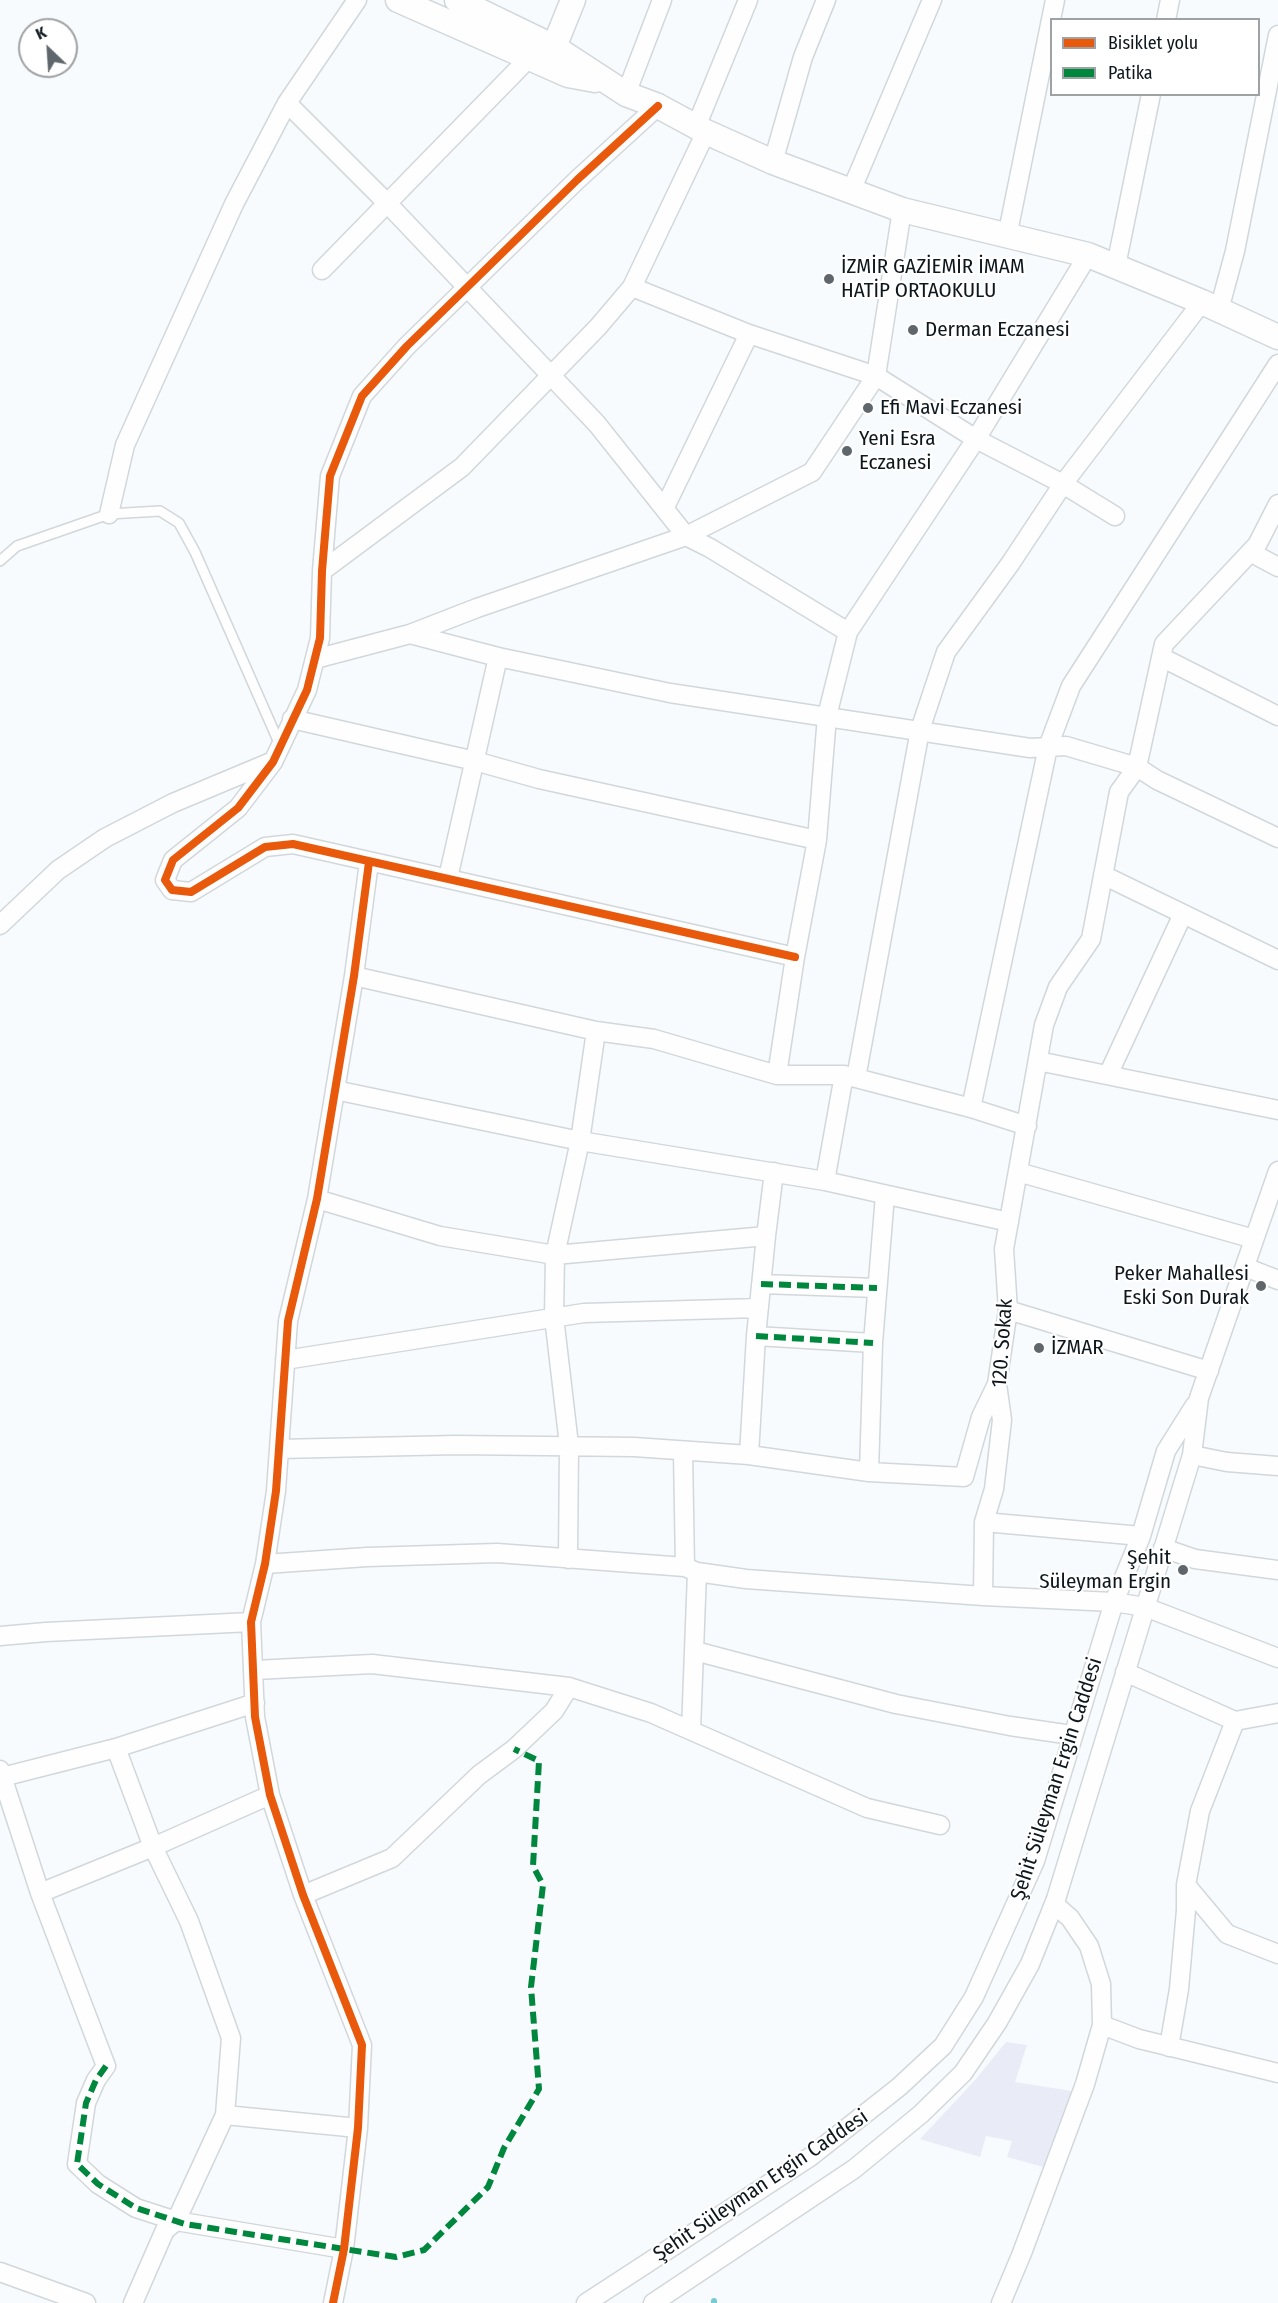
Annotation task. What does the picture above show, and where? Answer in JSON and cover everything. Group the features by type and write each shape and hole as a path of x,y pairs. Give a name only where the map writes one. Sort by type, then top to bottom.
{"main road":[{"path":"398,0 568,75 605,81"},
{"path":"457,0 494,9 626,94 658,106 701,130 773,162 902,210 1088,255 1278,337"},
{"path":"554,47 573,0"}],"street":[{"path":"109,514 125,445 234,204 287,103 357,0"},
{"path":"626,94 662,0"},
{"path":"322,572 462,467 553,376 632,286 701,130 748,0"},
{"path":"773,162 803,57 826,0"},
{"path":"851,191 932,0"},
{"path":"1051,18 1055,0"},
{"path":"1166,18 1170,0"},
{"path":"1007,237 1050,25"},
{"path":"825,1181 850,1077 920,730 946,652 1010,564 1063,484 1210,306 1235,251 1278,35"},
{"path":"322,270 529,58"},
{"path":"1116,266 1151,96"},
{"path":"287,103 387,203 553,376 597,424 686,536 710,548 848,632"},
{"path":"658,106 577,180 407,345 362,396 330,476 322,572 320,639 307,690 277,754 238,808 173,860 165,880 172,890 191,892 265,847 293,844 795,957"},
{"path":"315,659 410,634 477,608 686,536 812,472 876,376 902,210"},
{"path":"777,1075 795,957 817,840 827,716 848,632 976,439 1088,255"},
{"path":"632,286 749,334 876,376 976,439 1063,484 1115,516"},
{"path":"664,507 749,334"},
{"path":"971,1108 1048,747 1071,686 1278,364"},
{"path":"1137,767 1164,644 1257,545 1278,504"},
{"path":"1250,552 1278,567"},
{"path":"410,634 498,657 670,693 1029,748 1066,746 1137,767 1157,780 1278,838"},
{"path":"448,878 498,657"},
{"path":"1161,657 1278,716"},
{"path":"292,719 475,761 539,779 817,840"},
{"path":"0,925 58,870 105,838 172,803 277,754"},
{"name":"120. Sokak","path":"983,1596 984,1522 994,1489 1002,1420 997,1384 1008,1310 1004,1249 1044,1025 1058,987 1091,939 1119,792 1137,767"},
{"path":"333,2303 344,2249 358,2128 362,2045 303,1894 270,1795 255,1718 255,1670 251,1622 265,1564 276,1491 288,1321 317,1199 354,976 369,862"},
{"path":"1103,875 1278,960"},
{"path":"1108,1075 1183,914"},
{"path":"354,976 596,1031 654,1039 777,1075 850,1077 971,1108 1027,1126"},
{"path":"568,1559 569,1445 554,1317 555,1255 580,1141 596,1031"},
{"path":"1038,1061 1278,1110"},
{"path":"335,1090 580,1141 825,1181 1009,1222"},
{"name":"Şehit Süleyman Ergin Caddesi","path":"586,2303 810,2157 899,2087 943,2046 974,1997 1035,1861 1114,1602 1141,1536 1166,1451 1199,1398 1278,1171"},
{"path":"749,1455 756,1336 774,1172"},
{"path":"1018,1172 1254,1239"},
{"path":"869,1472 873,1343 885,1195"},
{"path":"317,1199 440,1236 555,1255 766,1236"},
{"path":"1245,1267 1278,1280"},
{"path":"761,1284 877,1288"},
{"path":"285,1359 584,1313 759,1308"},
{"path":"1008,1310 1209,1371"},
{"path":"756,1336 873,1343"},
{"path":"279,1449 569,1445 634,1447 749,1455 869,1472 964,1477 981,1417 997,1384"},
{"name":"Şehit Süleyman Ergin Caddesi","path":"652,2303 854,2169 921,2114 963,2073 997,2023 1030,1964 1054,1904 1192,1455 1199,1398"},
{"path":"683,1452 695,1651 691,1730"},
{"path":"1192,1455 1227,1462 1278,1466"},
{"path":"984,1522 1141,1536"},
{"path":"1163,1548 1195,1558 1278,1570"},
{"path":"265,1564 367,1557 497,1553 691,1570 746,1579 983,1596 1114,1602 1145,1607 1278,1658"},
{"path":"0,1636 251,1622"},
{"path":"695,1651 896,1704 1010,1726 1072,1735"},
{"path":"255,1670 372,1664 569,1687 651,1713 867,1808 940,1825"},
{"path":"1125,1672 1235,1721 1278,1713"},
{"path":"303,1894 392,1858 479,1774 514,1749 555,1712 569,1687"},
{"path":"255,1703 116,1748 1,1773 40,1893 106,2066 96,2080 86,2103 76,2164 98,2184 136,2208 176,2222 344,2249"},
{"path":"1169,2047 1179,1989 1186,1886 1200,1811 1235,1721"},
{"path":"116,1748 153,1847 189,1921 231,2038 225,2115 176,2222 165,2230 133,2303"},
{"path":"40,1893 153,1847 270,1795"},
{"path":"1186,1886 1227,1934 1278,1953"},
{"path":"1001,2303 1085,2084 1102,2025 1101,1984 1089,1946 1070,1918 1054,1904"},
{"path":"1102,2025 1139,2039 1278,2073"},
{"path":"225,2115 358,2128"},
{"path":"0,2272 86,2303"}],"lane":[{"path":"0,561 17,546 109,514 160,511 179,523 195,552 277,754"}],"shaded area":[{"path":"1006,2042 1027,2045 1015,2082 1078,2092 1047,2168 1007,2157 1012,2141 986,2136 980,2157 920,2139 976,2079"}],"marked path":[{"path":"761,1284 877,1288"},
{"path":"756,1336 873,1343"},
{"path":"106,2066 96,2080 86,2103 77,2164 98,2184 136,2208 185,2224 396,2257 424,2250 488,2187 504,2148 539,2089 531,1987 543,1885 533,1866 539,1761 514,1749"}],"cycle path":[{"path":"658,106 577,180 407,346 362,396 330,476 322,571 320,638 307,690 273,762 238,808 173,860 165,880 172,890 191,892 265,847 293,844 795,957"},
{"path":"333,2303 344,2249 358,2128 362,2045 303,1895 270,1795 255,1717 251,1622 265,1564 276,1491 288,1321 317,1199 354,976 369,862"}],"place":[{"name":"İZMİR GAZİEMİR İMAM HATİP ORTAOKULU","path":"829,279"},
{"name":"Derman Eczanesi","path":"913,330"},
{"name":"Efi Mavi Eczanesi","path":"868,408"},
{"name":"Yeni Esra Eczanesi","path":"847,451"},
{"name":"Peker Mahallesi Eski Son Durak","path":"1261,1286"},
{"name":"İZMAR","path":"1039,1348"},
{"name":"Şehit Süleyman Ergin","path":"1183,1570"}]}
